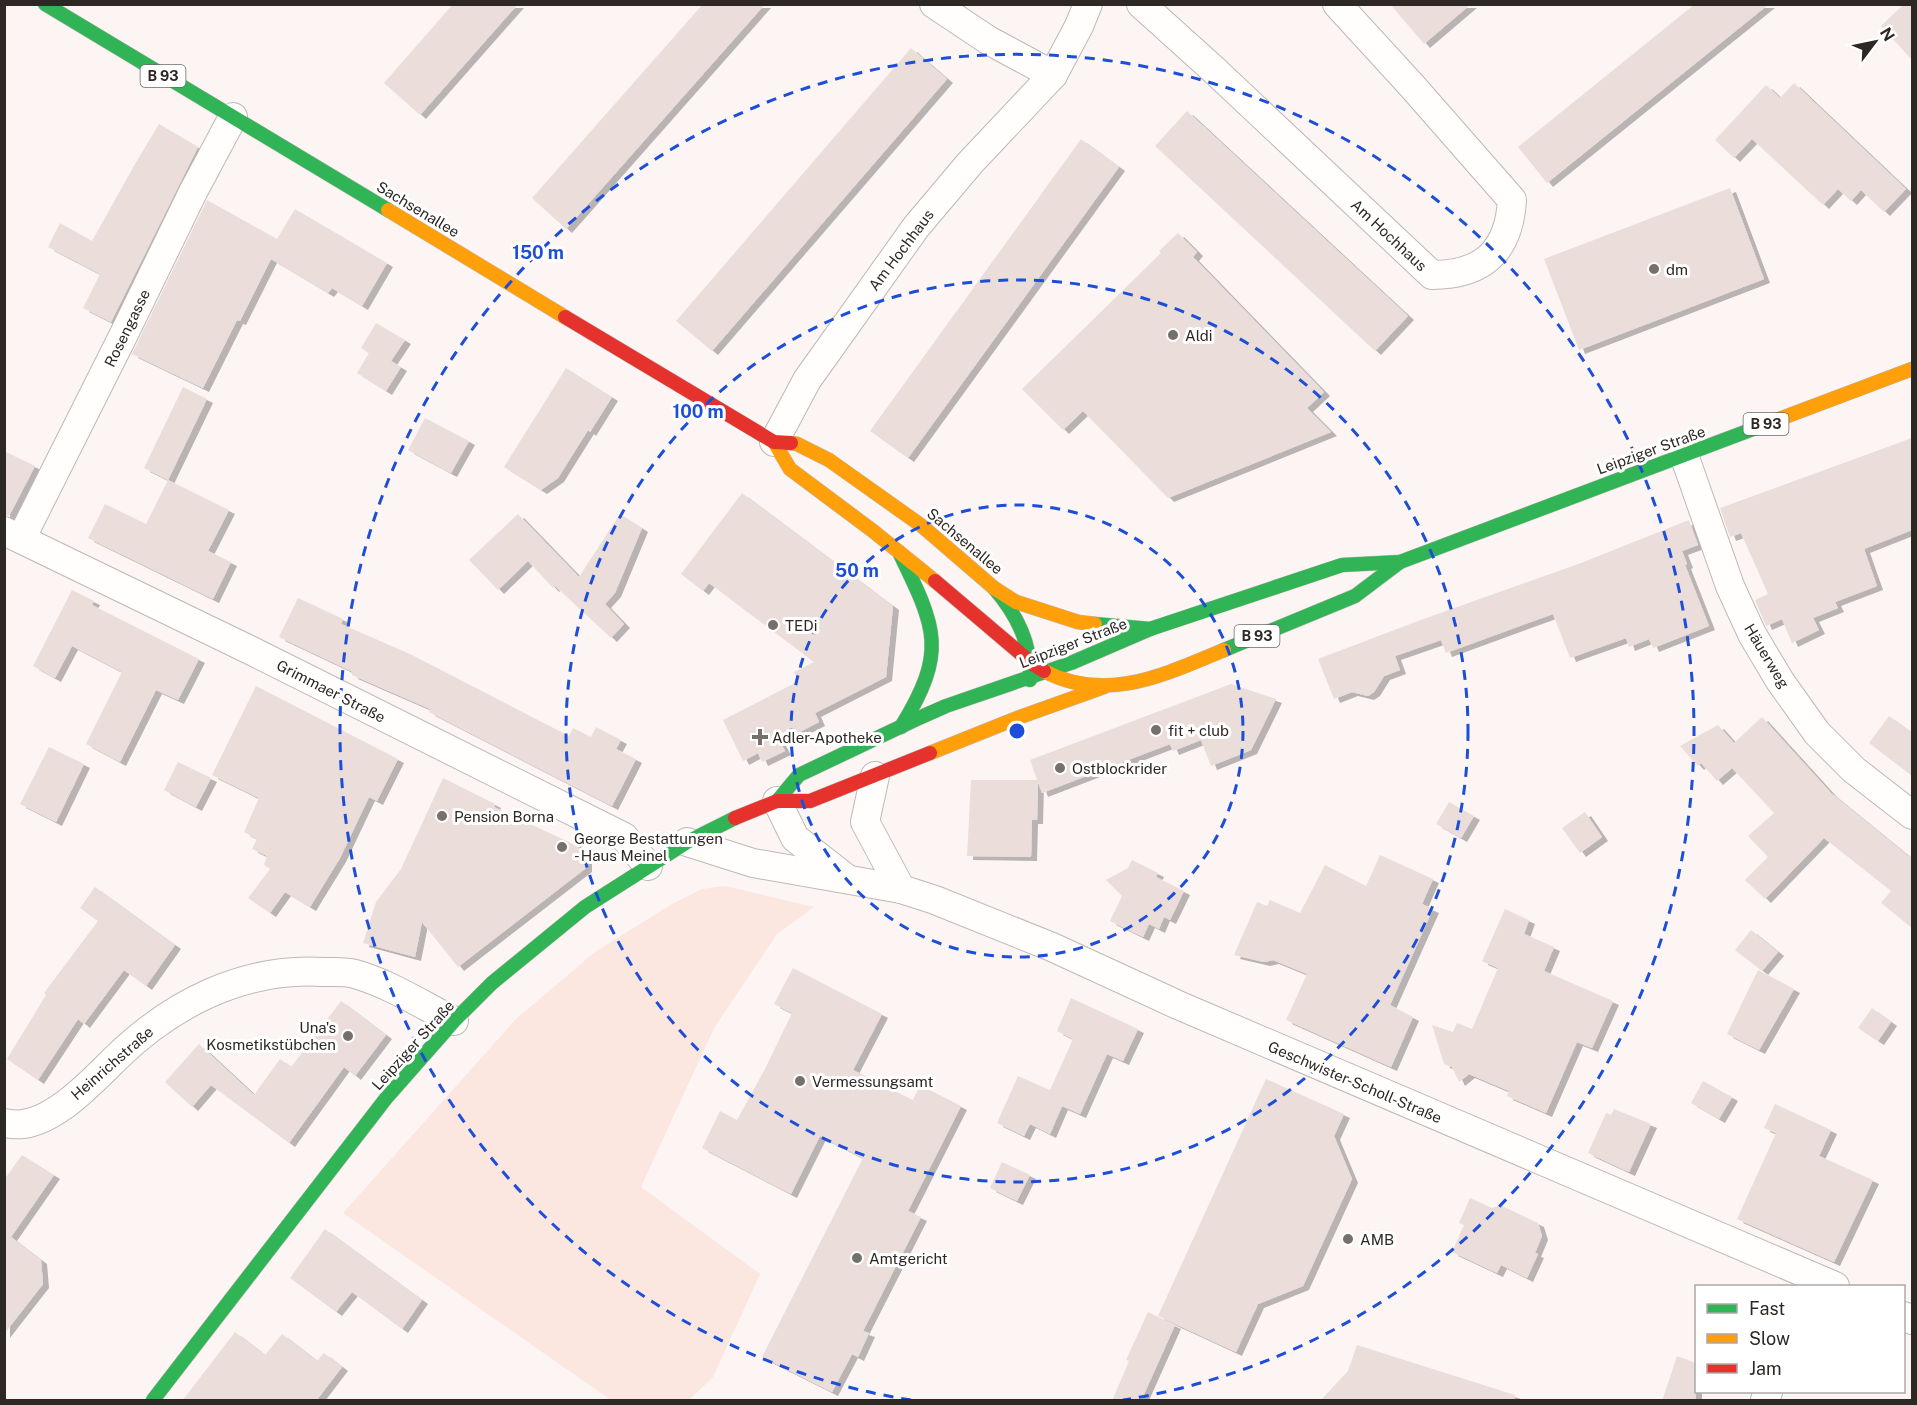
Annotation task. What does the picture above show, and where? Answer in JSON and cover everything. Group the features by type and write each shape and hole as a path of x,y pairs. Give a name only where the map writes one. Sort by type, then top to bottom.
{"main road":[{"name":"Sachsenallee","path":"45,4 774,442 797,444 829,460 922,526 994,588 1016,602 1078,622 1149,629"},
{"name":"Leipziger Straße","path":"153,1401 387,1097 454,1021 492,983 585,907 687,842 728,821 777,801 810,801 1020,717 1104,687 1166,674 1355,596 1400,562 1912,369"},
{"name":"Sachsenallee","path":"774,442 789,469 898,552 1029,661 1056,677 1104,687"},
{"path":"898,552 923,604 934,639 931,666 925,686 901,727"},
{"name":"Leipziger Straße","path":"777,801 799,775 946,706 1046,672 1118,644 1149,629 1342,565 1400,562"},
{"name":"B 93","path":"994,588 1008,602 1024,634 1030,678 1020,717"}],"street":[{"path":"934,4 988,40 1053,75"},
{"name":"Am Hochhaus","path":"774,442 807,380 916,227 970,163 1053,75 1088,4"},
{"name":"Am Hochhaus","path":"1141,4 1432,275 1454,275 1473,268 1490,257 1503,241 1511,221 1512,200 1337,4"},
{"name":"Rosengasse","path":"13,535 123,336 232,117"},
{"name":"Häuerweg","path":"1684,455 1730,586 1752,634 1780,681 1817,733 1854,770 1912,815"},
{"name":"Grimmaer Straße","path":"13,535 254,652 624,837 648,866"},
{"path":"875,776 865,822 902,889"},
{"name":"Geschwister-Scholl-Straße","path":"777,801 795,838 848,879"},
{"name":"Geschwister-Scholl-Straße","path":"687,842 753,863 902,889 935,900 1052,947 1178,1005 1807,1281 1825,1285"},
{"name":"Heinrichstraße","path":"4,1123 23,1125 47,1115 78,1096 129,1045 188,1003 223,987 266,975 308,971 354,974 387,987 454,1021"}],"shaded area":[{"path":"725,886 814,907 777,934 714,1028 641,1187 760,1274 713,1377 689,1400 611,1400 343,1213 516,1019 595,952 672,904 702,889"}],"building":[{"path":"453,4 518,4 420,115 384,83"},
{"path":"703,4 765,4 566,229 532,198"},
{"path":"1390,4 1471,4 1424,44"},
{"path":"1695,4 1769,4 1547,183 1518,147"},
{"path":"1904,4 1912,4 1912,60 1881,26"},
{"path":"911,48 947,79 712,351 676,321"},
{"path":"1794,83 1906,189 1884,212 1861,190 1851,201 1838,189 1823,205 1752,139 1734,158 1715,140 1766,85 1780,98"},
{"path":"1187,111 1408,316 1375,351 1155,146"},
{"path":"159,124 198,147 111,322 83,308 100,274 48,247 60,223 92,241"},
{"path":"1081,139 1119,167 908,458 870,431"},
{"name":"dm","path":"1730,188 1764,279 1579,350 1544,259"},
{"path":"207,200 277,239 295,209 387,263 362,306 332,288 328,293 271,259 203,388 132,354"},
{"name":"Aldi","path":"1178,233 1197,252 1193,257 1324,392 1307,408 1331,432 1168,498 1083,411 1063,430 1022,389 1161,253 1159,251"},
{"path":"376,323 405,340 391,361 401,367 386,391 357,373 369,353 361,348"},
{"path":"566,368 612,397 558,478 541,490 504,467"},
{"path":"183,387 207,399 168,480 144,468"},
{"path":"425,418 469,441 451,473 408,450"},
{"path":"1912,438 1912,530 1864,549 1877,586 1835,602 1838,608 1813,618 1819,630 1792,643 1782,619 1766,626 1755,600 1768,594 1741,533 1730,537 1720,508"},
{"path":"4,451 35,466 9,516 4,515"},
{"path":"168,480 229,510 208,551 231,562 213,599 88,538 105,504 146,524"},
{"path":"742,493 893,606 886,677 815,713 819,722 780,742 785,751 762,762 758,753 743,761 723,720 799,681 794,672 814,662 709,583 703,591 681,574"},
{"path":"518,514 579,577 620,514 642,528 615,593 605,604 624,624 611,638 555,586 553,588 528,561 498,590 469,560"},
{"path":"1689,520 1698,545 1682,551 1687,564 1685,565 1709,626 1653,648 1649,639 1629,647 1626,638 1570,658 1553,614 1446,653 1441,640 1395,656 1400,670 1384,676 1374,692 1368,696 1352,692 1334,699 1318,659 1581,563"},
{"path":"72,590 94,601 92,605 199,659 178,700 156,690 120,762 86,744 122,672 72,646 55,678 33,666"},
{"path":"298,598 343,619 341,624 410,654 569,736 573,728 591,737 596,727 621,740 616,749 636,759 612,806 429,712 430,709 352,675 353,672 279,637"},
{"path":"1231,684 1276,699 1251,750 1211,766 1201,740 1173,751 1170,744 1042,793 1038,782 1037,820 1032,820 1031,857 967,856 971,780 1037,780 1030,760"},
{"path":"256,686 398,759 377,801 369,797 340,858 310,907 285,892 270,913 248,898 270,869 264,865 267,856 252,849 257,839 244,832 259,798 212,775"},
{"path":"1889,716 1912,733 1912,776 1869,743"},
{"path":"1762,717 1831,793 1912,859 1912,928 1881,903 1891,891 1824,838 1765,899 1745,880 1768,857 1748,836 1774,813 1732,768 1717,781 1701,763 1698,766 1680,746 1718,725 1734,743"},
{"path":"49,747 84,764 56,822 20,804"},
{"path":"178,762 211,778 196,807 164,790"},
{"path":"443,778 495,804 494,807 586,850 586,868 458,967 422,922 415,957 363,943 376,902 401,869"},
{"path":"1449,802 1474,816 1461,838 1436,824"},
{"path":"1585,812 1602,837 1580,853 1562,828"},
{"path":"1380,855 1433,879 1422,904 1433,909 1390,1005 1413,1017 1391,1067 1286,1020 1307,974 1273,960 1264,962 1234,955 1257,902 1267,906 1270,900 1300,913 1325,865 1366,886"},
{"path":"1132,860 1158,873 1156,877 1184,891 1170,920 1164,917 1159,929 1149,924 1143,937 1110,921 1122,896 1106,880 1128,868"},
{"path":"95,887 175,945 146,986 124,970 84,1024 78,1019 38,1080 7,1059 46,995 44,993 98,921 80,908"},
{"path":"1505,909 1529,920 1524,934 1554,947 1544,971 1613,1001 1592,1048 1577,1042 1546,1113 1507,1096 1509,1091 1469,1074 1459,1082 1452,1067 1444,1064 1432,1025 1453,1032 1457,1023 1472,1029 1498,968 1482,961"},
{"path":"1751,930 1778,952 1762,971 1735,950"},
{"name":"Amtgericht","path":"793,968 882,1014 853,1070 913,1100 920,1085 961,1106 908,1211 921,1217 863,1331 869,1333 858,1357 852,1354 832,1392 762,1357 863,1158 820,1136 791,1194 702,1148 720,1111 737,1120 765,1069 792,1013 774,1004"},
{"path":"1758,970 1794,989 1759,1050 1727,1034"},
{"path":"1071,998 1138,1029 1123,1061 1107,1054 1080,1114 1062,1106 1050,1134 1030,1124 1024,1136 997,1123 1018,1076 1050,1090 1073,1039 1057,1031"},
{"path":"341,1001 386,1035 355,1076 344,1067 289,1143 211,1085 192,1107 165,1082 199,1044 254,1095 280,1059 291,1067"},
{"path":"1872,1008 1891,1022 1878,1041 1858,1028"},
{"path":"1266,1079 1344,1114 1334,1136 1352,1179 1303,1286 1258,1304 1236,1352 1158,1316"},
{"path":"1703,1081 1732,1097 1719,1119 1691,1103"},
{"path":"1775,1104 1831,1130 1819,1156 1873,1180 1834,1262 1737,1219 1776,1133 1764,1128"},
{"path":"1614,1109 1651,1124 1629,1172 1588,1153 1606,1113 1611,1115"},
{"path":"22,1155 54,1175 11,1237 41,1260 43,1284 4,1334 4,1180"},
{"path":"1002,1162 1030,1175 1017,1201 990,1188"},
{"path":"1470,1198 1492,1208 1500,1205 1538,1223 1542,1236 1535,1253 1538,1254 1527,1278 1501,1265 1497,1273 1452,1252 1464,1225 1459,1223"},
{"path":"325,1229 422,1300 402,1329 352,1292 336,1312 290,1278"},
{"path":"1148,1312 1175,1325 1141,1401 1112,1401 1129,1361 1126,1360"},
{"path":"235,1332 265,1355 282,1334 317,1361 324,1353 342,1367 316,1401 182,1401"},
{"path":"1357,1345 1515,1395 1514,1401 1320,1401 1348,1371"},
{"path":"1677,1356 1695,1363 1696,1401 1662,1401"}],"traffic: fast":[{"path":"45,4 388,210"},
{"path":"1095,624 1150,629 1342,565 1400,562 1761,426"},
{"path":"899,552 922,601 932,640 931,658 926,678 901,727"},
{"path":"1224,650 1355,596 1400,562"},
{"path":"994,588 1016,619 1026,642 1030,680"},
{"path":"777,801 799,775 919,718 946,706 1071,663 1150,629"},
{"path":"153,1400 387,1097 454,1021 492,983 585,907 687,842 735,818"}],"traffic: slow":[{"path":"388,210 565,317"},
{"path":"1761,426 1912,369"},
{"path":"774,442 790,469 935,581"},
{"path":"791,443 829,460 922,526 994,588 1016,602 1078,622 1095,624"},
{"path":"1044,671 1067,681 1090,685 1113,685 1158,676 1224,650"},
{"path":"930,753 1104,687"}],"traffic: jam":[{"path":"565,317 774,442 791,443"},
{"path":"935,581 1044,671"},
{"path":"735,818 777,801 810,801 930,753"}],"place":[{"name":"dm","path":"1654,269"},
{"name":"Aldi","path":"1173,335"},
{"name":"TEDi","path":"773,625"},
{"name":"fit + club","path":"1156,730"},
{"name":"Adler-Apotheke","path":"760,737"},
{"name":"Ostblockrider","path":"1060,768"},
{"name":"Pension Borna","path":"442,816"},
{"name":"George Bestattungen - Haus Meinel","path":"562,847"},
{"name":"Una's Kosmetikstübchen","path":"348,1036"},
{"name":"Vermessungsamt","path":"800,1081"},
{"name":"AMB","path":"1348,1239"},
{"name":"Amtgericht","path":"857,1258"}]}
